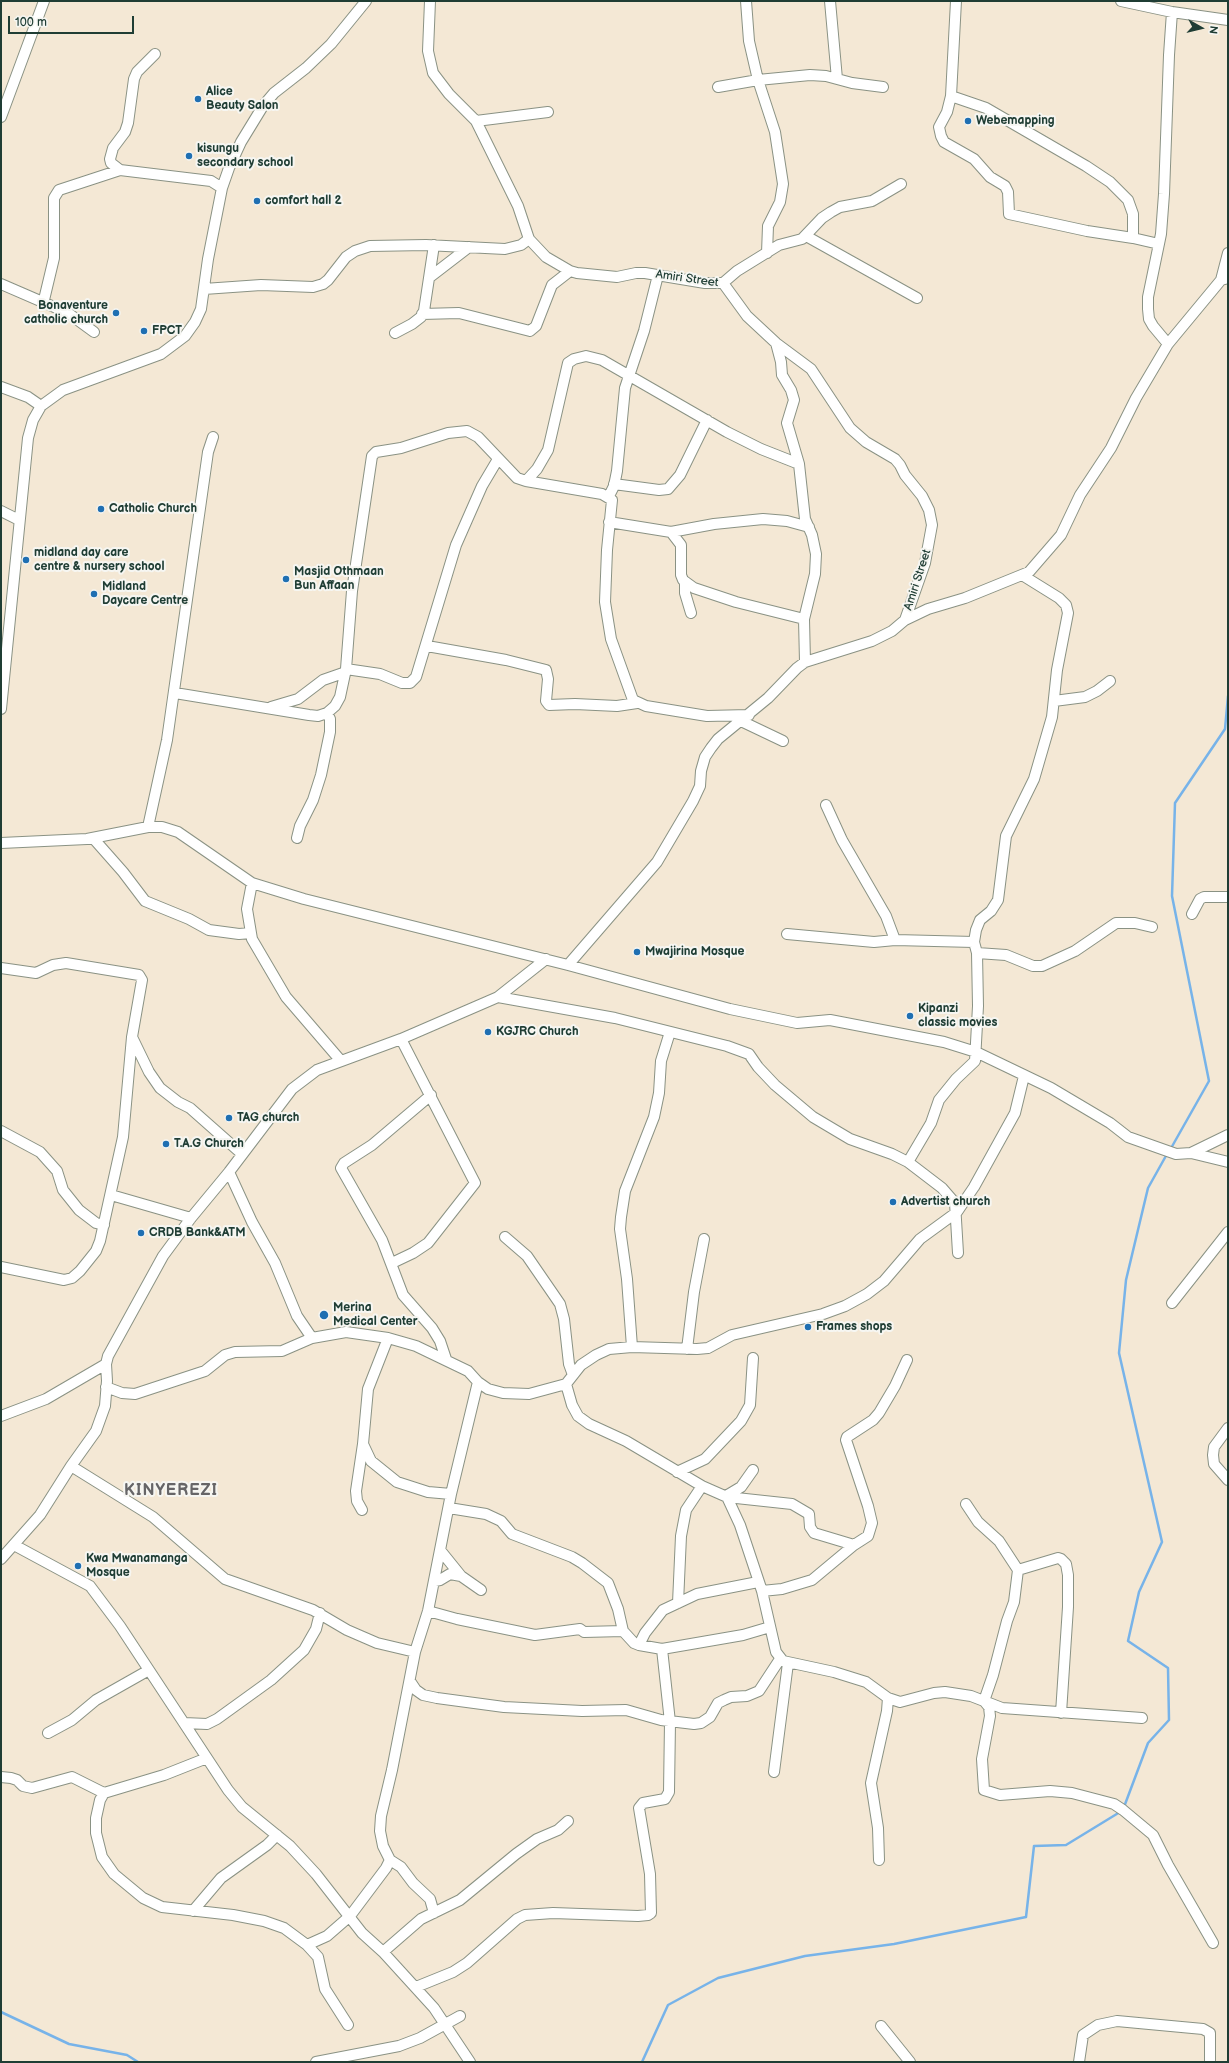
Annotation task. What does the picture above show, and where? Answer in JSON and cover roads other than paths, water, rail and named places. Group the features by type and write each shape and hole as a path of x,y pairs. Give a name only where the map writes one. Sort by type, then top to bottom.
{"street":[{"path":"1,117 44,1"},
{"path":"1,709 28,438 34,420 41,406 63,390 161,354 175,346 185,336 195,322 201,309 222,188 235,155 263,106 274,93 306,68 331,44 366,1"},
{"name":"Amiri Street","path":"430,1 428,51 433,73 449,94 476,121 518,206 529,239 546,257 570,271 617,277 636,273 705,283 723,283 747,316 776,343 811,369 850,428 866,442 895,459 929,510 932,525 929,546 905,620"},
{"path":"746,1 749,41 758,80 775,132 783,184 780,202 768,226 766,254"},
{"path":"830,1 837,79"},
{"path":"956,1 951,96 947,112 940,127 941,136 944,142 974,158 990,177 1005,186 1009,196 1009,214 1087,231 1133,238 1159,244"},
{"path":"1121,1 1160,5 1172,12 1228,20"},
{"path":"1168,344 1149,319 1148,297 1159,244 1164,194 1172,12"},
{"path":"120,170 111,163 110,159 113,148 125,132 128,123 134,80 138,72 154,54"},
{"path":"718,87 758,80 810,75 826,76 852,83 883,87"},
{"path":"951,96 986,108 1086,166 1110,182 1128,200 1133,214 1133,238"},
{"path":"476,121 548,112"},
{"path":"43,304 56,250 54,198 55,194 59,190 120,170 211,181 222,188"},
{"path":"723,283 737,271 779,246 806,236 822,218 840,208 872,201 902,184"},
{"path":"806,236 917,298"},
{"path":"204,289 261,285 313,286 323,284 346,258 363,247 400,244 505,249 521,245 529,239"},
{"path":"395,333 412,324 422,314 430,277 434,245"},
{"path":"430,277 469,247"},
{"path":"568,965 657,862 693,801 700,786 701,771 706,757 718,739 745,718 805,662 872,641 892,631 905,620 928,609 965,598 1029,572 1061,535 1080,495 1111,448 1136,398 1168,344 1225,279 1228,253"},
{"path":"422,314 459,313 530,331 536,326 552,285 570,271"},
{"path":"609,496 612,494 614,484 624,394 644,331 658,275"},
{"path":"1,284 43,304 68,313 94,332"},
{"path":"776,343 781,362 782,375 791,390 794,400 788,423 799,464 805,519 812,535 816,554 815,574 804,619 805,662"},
{"path":"526,481 537,469 548,450 568,363 574,358 586,356 594,357 761,449 799,464"},
{"path":"1,387 28,397 41,406"},
{"path":"614,484 659,490 668,488 680,475 707,420"},
{"path":"175,693 318,716 327,713 335,706 340,697 346,671 352,591 372,456 376,452 401,448 448,433 462,431 472,433 478,438 517,478 526,481 609,496 612,500 613,506 609,522 605,602 611,639 630,696 637,703"},
{"path":"148,827 167,740 175,693 208,452 213,437"},
{"path":"266,708 298,699 323,680 346,671 380,674 402,683 410,683 416,677 427,646 456,545 482,486 498,459"},
{"path":"1,511 19,520"},
{"path":"609,522 671,532 714,524 763,519 795,522 808,527"},
{"path":"671,532 681,545 681,575 685,582 694,588 718,597 804,619"},
{"path":"908,1162 931,1123 939,1100 964,1071 975,1062 978,1006 976,953 974,942 978,923 991,911 998,900 1006,836 1034,779 1046,738 1054,701 1057,670 1068,613 1066,605 1060,598 1022,575"},
{"path":"685,582 686,601 691,613"},
{"path":"1,617 10,624"},
{"path":"427,646 506,660 546,670 548,679 546,701 549,705 575,704 617,706 637,703 707,716 745,718 783,741"},
{"path":"1054,701 1085,697 1097,692 1110,681"},
{"path":"297,838 300,826 313,800 320,774 330,732 330,719 327,713"},
{"path":"826,805 842,840 886,916 895,940"},
{"path":"1,843 93,838 148,827 162,827 178,832 252,883 304,899 546,959 659,990 778,1020 796,1023 830,1020 944,1042 976,1052 1050,1088 1137,1141 1176,1154 1191,1153 1226,1160"},
{"path":"93,838 123,872 144,901 189,919 209,930 239,934 251,933"},
{"path":"252,883 247,910 252,939 286,997 341,1061"},
{"path":"1192,914 1200,899 1204,897 1228,897"},
{"path":"976,953 1006,955 1033,966 1042,966 1076,950 1116,922 1135,923 1152,927"},
{"path":"787,934 874,942 895,940 974,942"},
{"path":"1,1559 40,1515 71,1466 96,1431 105,1406 106,1364 116,1340 163,1256 190,1218 229,1172 298,1083 317,1070 401,1039 498,997 546,959"},
{"path":"1,968 36,972 53,965 66,963 139,975 142,980 132,1037 123,1137 104,1225 96,1251 80,1271 72,1278 64,1280 1,1267"},
{"path":"498,997 615,1018 727,1046 749,1054 758,1067 775,1085 813,1117 850,1139 892,1154 908,1162 942,1188 955,1203 957,1212 958,1253"},
{"path":"632,1347 627,1279 620,1229 621,1217 625,1191 654,1117 660,1093 661,1061 670,1032"},
{"path":"132,1037 149,1072 160,1088 178,1102 190,1108 242,1154"},
{"path":"392,1263 413,1253 428,1243 475,1183 401,1039"},
{"path":"106,1387 122,1393 136,1394 205,1371 225,1355 241,1351 282,1351 312,1338 346,1332 388,1338 416,1346 446,1359 468,1371 478,1382 488,1389 516,1395 529,1394 566,1384 581,1365 596,1355 609,1349 632,1347 687,1349 708,1348 732,1335 799,1321 845,1306 866,1294 884,1280 920,1239 957,1212 974,1187 1015,1113 1024,1076"},
{"path":"430,1095 372,1145 341,1166 373,1222 392,1263 403,1295 432,1328 440,1342 446,1359"},
{"path":"1,1131 40,1152 57,1171 63,1190 79,1210 96,1223 104,1225"},
{"path":"1191,1153 1228,1135"},
{"path":"229,1172 252,1222 275,1263 297,1316 312,1338"},
{"path":"111,1195 190,1218"},
{"path":"1172,1303 1228,1232"},
{"path":"505,1237 527,1256 560,1304 564,1319 569,1364 573,1375"},
{"path":"687,1349 694,1292 704,1238"},
{"path":"362,1510 357,1501 356,1491 363,1444 368,1389 388,1338"},
{"path":"677,1472 705,1459 741,1421 750,1405 753,1358"},
{"path":"639,1645 645,1633 663,1610 697,1594 760,1587 782,1590 812,1580 854,1545 868,1536 872,1523 868,1506 846,1440 847,1437 873,1420 879,1413 895,1386 907,1360"},
{"path":"1,1416 46,1399 106,1364"},
{"path":"434,1913 430,1899 413,1883 401,1867 390,1860 383,1846 380,1831 381,1816 415,1652 428,1611 451,1494 478,1382"},
{"path":"566,1384 572,1406 578,1416 589,1424 626,1441 702,1486 726,1496 792,1504 809,1514 810,1527 814,1533 854,1545"},
{"path":"1228,1428 1214,1447 1213,1454 1214,1464 1228,1480"},
{"path":"363,1444 371,1461 397,1482 428,1492 451,1494"},
{"path":"71,1466 153,1517 225,1579 320,1613 341,1627 387,1647 415,1652"},
{"path":"726,1496 741,1486 753,1470"},
{"path":"678,1603 681,1536 686,1510 702,1486"},
{"path":"726,1496 740,1525 760,1587 770,1627 784,1661 774,1772"},
{"path":"966,1504 978,1522 999,1541 1018,1570 1014,1602 984,1701"},
{"path":"449,1508 486,1514 494,1517 501,1521 512,1534 572,1557 582,1563 608,1583 618,1609 623,1631 634,1643 639,1645 662,1649 743,1635 770,1627"},
{"path":"14,1545 82,1580 90,1586 120,1626 228,1790 242,1807 290,1846 316,1874 362,1933 416,1987 445,2025 470,2062"},
{"path":"440,1550 461,1576 481,1590"},
{"path":"1018,1570 1058,1558 1064,1561 1067,1568 1068,1607 1061,1713"},
{"path":"434,1581 442,1580 450,1574 461,1576"},
{"path":"428,1611 457,1619 535,1635 580,1629 584,1632 623,1631"},
{"path":"184,1723 207,1724 217,1719 272,1680 304,1650 316,1629 320,1613"},
{"path":"416,1987 447,1975 467,1963 517,1919 525,1915 553,1913 648,1916 651,1913 650,1874 639,1808 643,1803 665,1799 669,1792 670,1722 662,1649"},
{"path":"784,1661 834,1672 866,1682 888,1698 900,1702 934,1692 945,1692 971,1696 1002,1708 1142,1718"},
{"path":"410,1681 416,1690 423,1695 436,1698 504,1707 582,1711 626,1710 670,1722 701,1723 710,1717 718,1703 731,1697 747,1696 759,1691 784,1661"},
{"path":"48,1733 72,1720 96,1700 149,1670"},
{"path":"879,1860 878,1828 871,1783 887,1711 888,1698"},
{"path":"984,1701 989,1707 990,1716 982,1759 984,1790 1000,1795 1050,1791 1072,1793 1114,1804 1133,1816 1149,1831 1213,1943"},
{"path":"1,1777 12,1778 17,1780 23,1786 32,1788 72,1777 104,1793 164,1775 207,1758"},
{"path":"104,1793 100,1800 96,1818 96,1833 102,1857 114,1874 143,1898 162,1907 233,1915 264,1921 284,1928 307,1945 318,1958 325,1989 348,2025"},
{"path":"382,1952 421,1919 460,1900 537,1839 558,1830 568,1821"},
{"path":"192,1910 221,1878 268,1845 277,1835"},
{"path":"307,1945 326,1936 350,1916 386,1868 390,1860"},
{"path":"316,2062 399,2046 420,2038 460,2016"},
{"path":"1079,2062 1083,2035 1098,2026 1116,2020 1203,2029 1210,2033 1210,2062"},
{"path":"881,2026 910,2062"}],"waterway":[{"path":"1170,1150 1209,1081 1172,896 1175,803 1225,729 1228,696"},
{"path":"1124,1807 1148,1743 1169,1720 1168,1668 1128,1641 1139,1592 1162,1542 1119,1353 1126,1280 1148,1188 1167,1154"},
{"path":"642,2062 668,2005 718,1978 805,1956 894,1944 1026,1917 1034,1846 1066,1845 1120,1812"},
{"path":"1,2012 69,2044 127,2055 138,2062"}],"place":[{"name":"Alice Beauty Salon","path":"198,99"},
{"name":"Webemapping","path":"968,121"},
{"name":"kisungu secondary school","path":"189,156"},
{"name":"comfort hall 2","path":"257,201"},
{"name":"Bonaventure catholic church","path":"116,313"},
{"name":"FPCT","path":"144,331"},
{"name":"Catholic Church","path":"101,509"},
{"name":"midland day care centre & nursery school","path":"26,560"},
{"name":"Masjid Othmaan Bun Affaan","path":"286,579"},
{"name":"Midland Daycare Centre","path":"94,594"},
{"name":"Mwajirina Mosque","path":"637,952"},
{"name":"Kipanzi classic movies","path":"910,1016"},
{"name":"KGJRC Church","path":"488,1032"},
{"name":"TAG church","path":"229,1118"},
{"name":"T.A.G Church","path":"166,1144"},
{"name":"Advertist church","path":"893,1202"},
{"name":"CRDB Bank&ATM","path":"141,1233"},
{"name":"Merina Medical Center","path":"324,1315"},
{"name":"Frames shops","path":"808,1327"},
{"name":"Kwa Mwanamanga Mosque","path":"78,1566"}],"district":[{"name":"KINYEREZI","path":"171,1491"}]}
